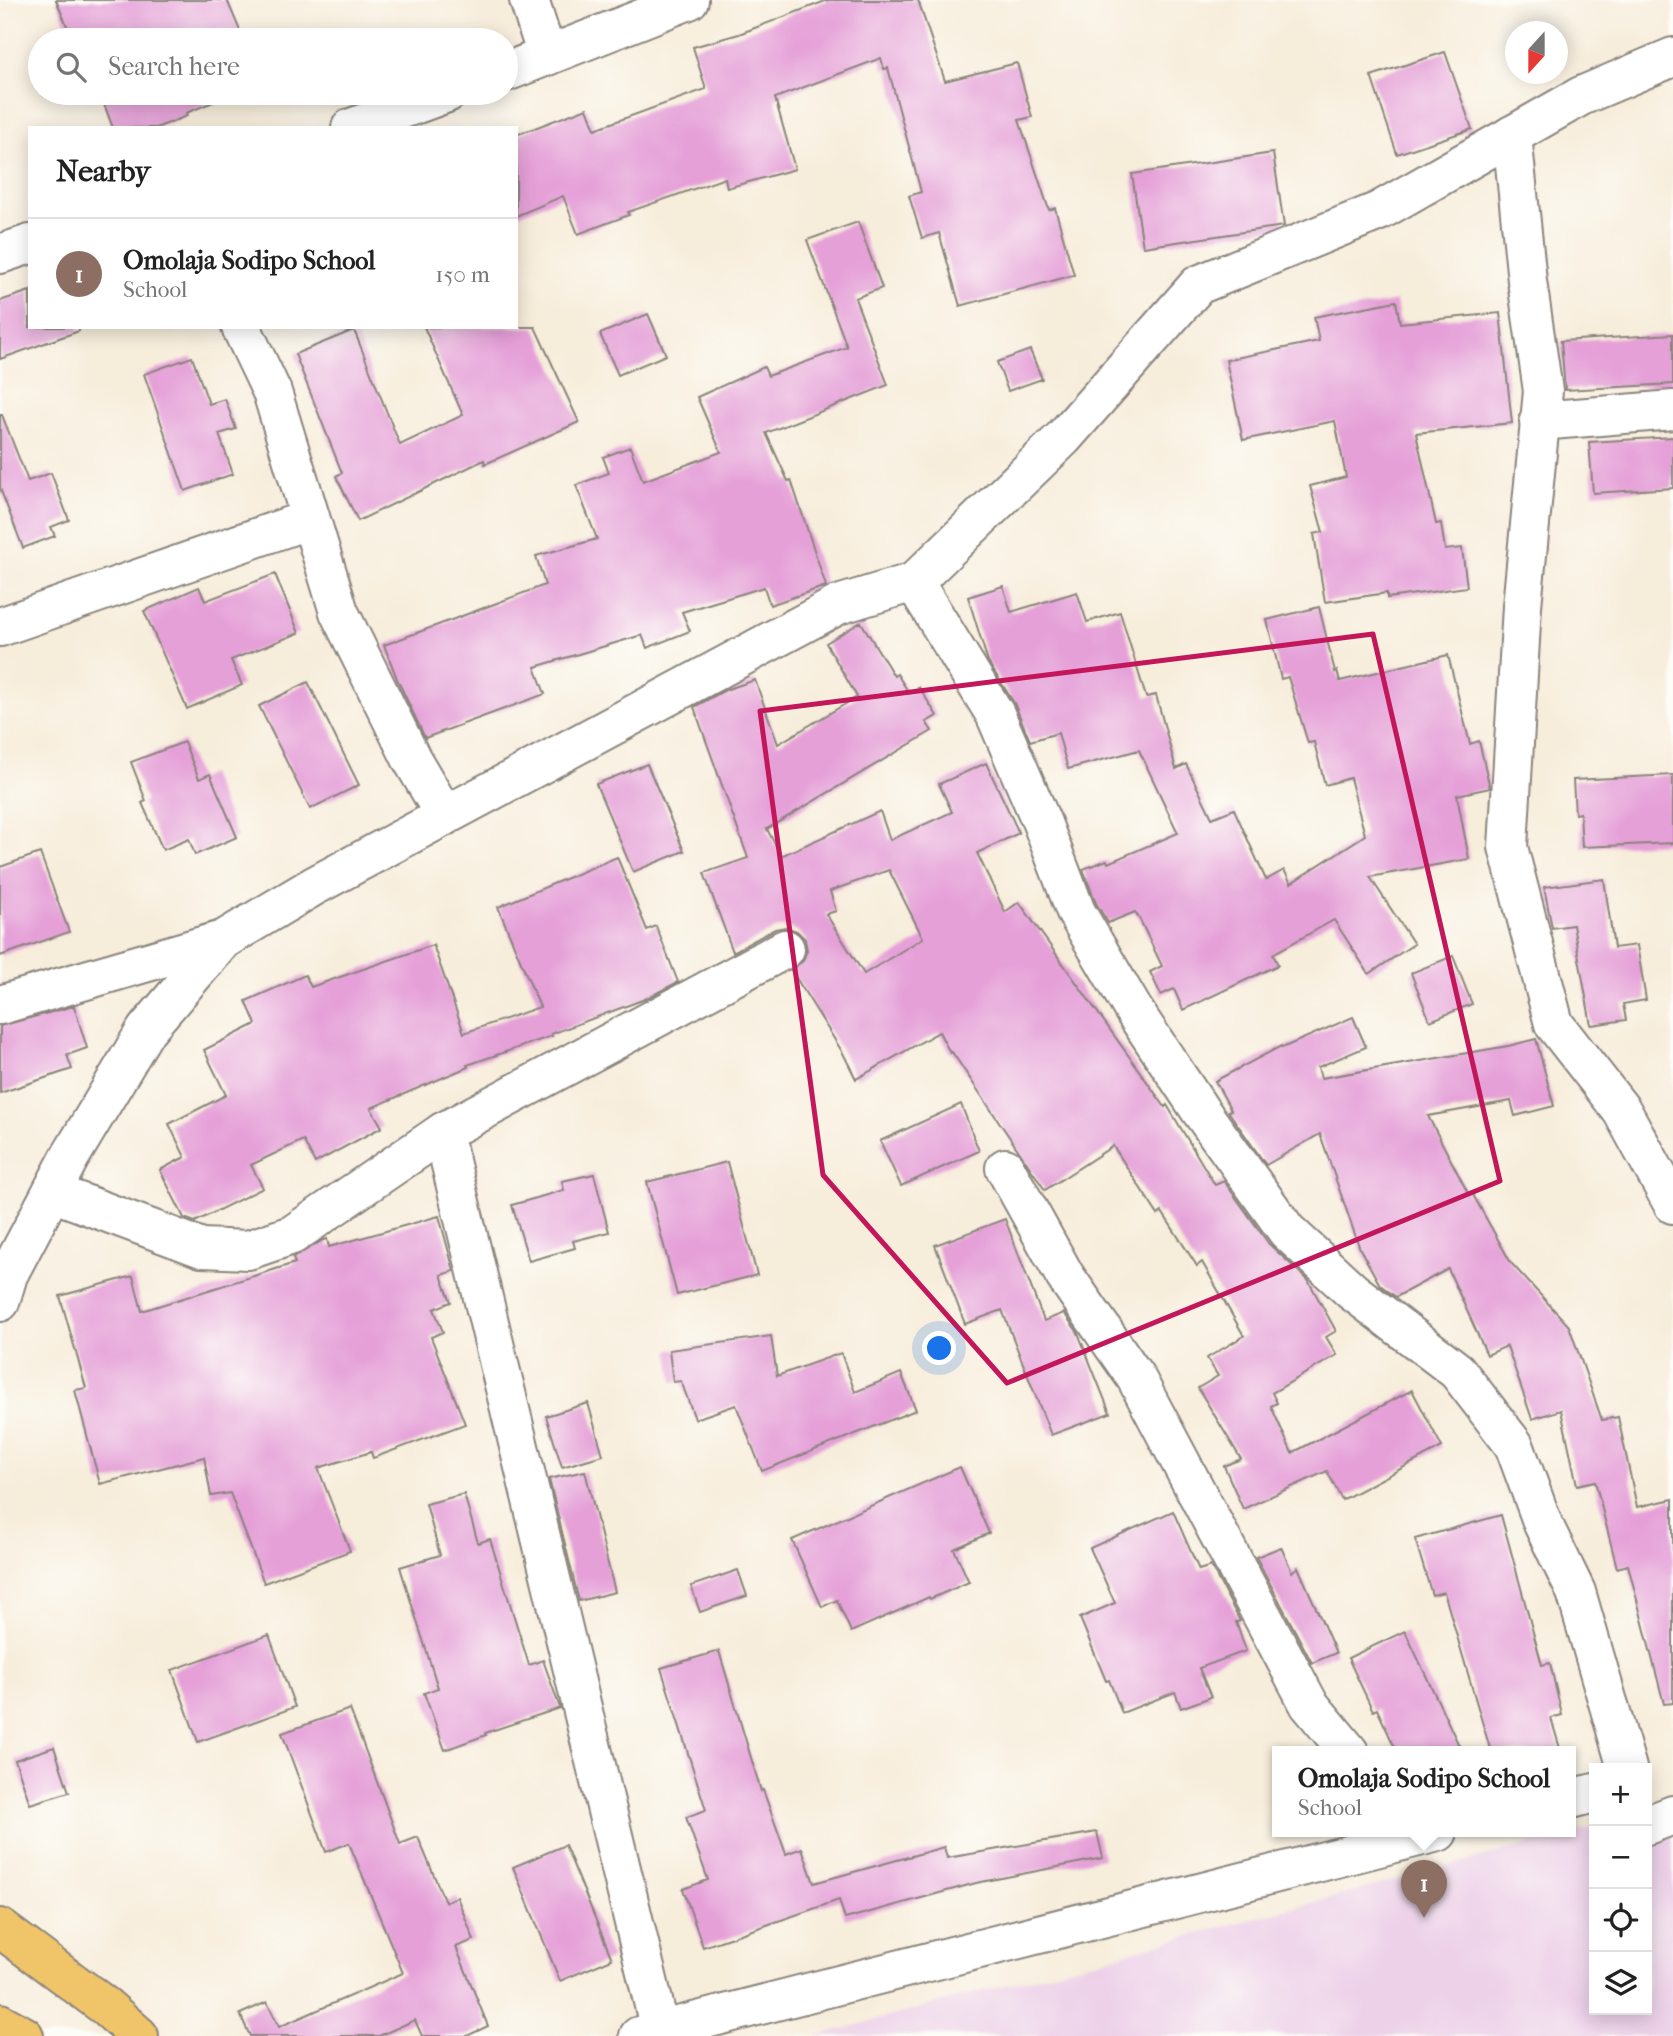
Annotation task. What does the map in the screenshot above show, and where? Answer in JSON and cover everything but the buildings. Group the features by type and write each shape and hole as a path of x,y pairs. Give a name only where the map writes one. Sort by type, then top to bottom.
{"main road":[{"path":"0,1928 105,2006 139,2036"},
{"path":"0,2023 24,2036"}],"street":[{"path":"529,0 547,56"},
{"path":"518,67 689,0"},
{"path":"0,1005 223,940 314,886 838,605 914,582 1063,438 1198,285 1379,211 1581,96 1673,57"},
{"path":"356,126 414,105"},
{"path":"1512,135 1527,281 1543,391 1522,606 1508,846 1554,1024 1622,1111 1673,1204"},
{"path":"0,254 28,245"},
{"path":"241,329 272,392 339,612 411,758 445,816"},
{"path":"1539,421 1673,410"},
{"path":"0,627 310,519"},
{"path":"914,582 995,714 1042,823 1076,912 1133,1011 1200,1110 1287,1231 1352,1291 1457,1371 1514,1445 1543,1524 1576,1592 1627,1763"},
{"path":"0,1302 8,1275 70,1157 146,1030 223,940"},
{"path":"52,1192 202,1248 248,1250 292,1235 443,1132 785,949"},
{"path":"443,1132 649,2033 1413,1837"},
{"path":"1005,1168 1065,1276 1136,1378 1309,1704 1344,1746"},
{"path":"1652,1823 1673,1815"}],"highlighted area":[{"path":"1373,634 1500,1181 1007,1383 823,1175 760,711"}],"shaded area":[{"path":"1673,1806 1673,2036 816,2036 1557,1837 1576,1837 1576,1832 1589,1828 1589,2015 1652,2015 1652,1812"}],"place":[{"name":"Omolaja Sodipo School","path":"1424,1918"}]}
